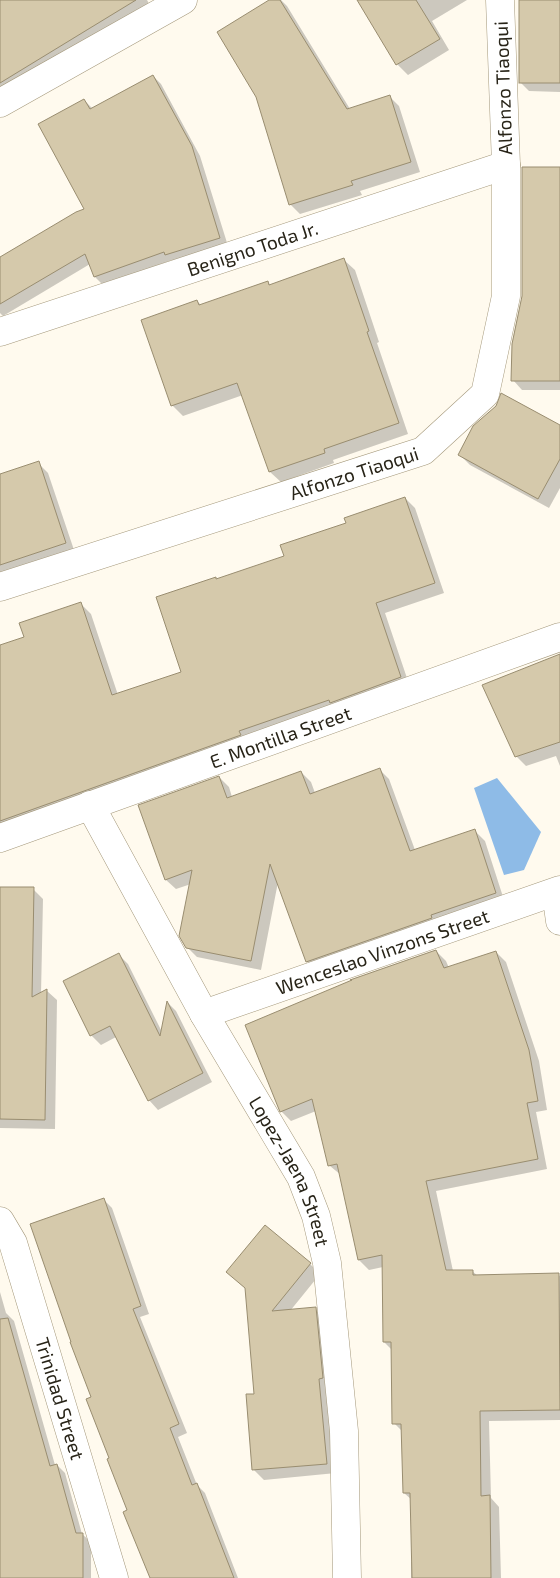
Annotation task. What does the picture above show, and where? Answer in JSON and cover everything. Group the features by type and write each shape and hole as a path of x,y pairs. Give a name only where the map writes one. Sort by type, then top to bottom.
{"street":[{"path":"0,103 183,0"},
{"name":"Alfonzo Tiaoqui","path":"0,587 423,451 485,394 506,296 506,165 500,0"},
{"name":"Benigno Toda Jr.","path":"0,332 506,165"},
{"name":"E. Montilla Street","path":"0,838 560,637"},
{"name":"Lopez-Jaena Street","path":"90,805 204,1014 301,1177 316,1216 327,1263 344,1431 347,1578"},
{"path":"558,891 560,921"},
{"name":"Wenceslao Vinzons Street","path":"204,1014 558,891"},
{"name":"Trinidad Street","path":"0,1221 13,1243 114,1578"}],"water":[{"path":"497,778 541,832 524,870 504,875 474,788"}],"building":[{"path":"0,0 136,0 0,83"},
{"path":"269,0 280,0 347,109 390,95 411,162 351,181 353,185 289,205 256,97 217,32"},
{"path":"357,0 416,0 440,39 396,65"},
{"path":"519,0 560,0 560,83 519,83"},
{"path":"153,75 192,146 220,238 165,255 164,252 94,277 85,254 0,304 0,257 84,209 38,124 84,99 90,109"},
{"path":"522,167 560,167 560,381 511,381 512,344 522,296"},
{"path":"344,258 369,331 367,332 399,423 324,449 325,453 269,472 237,383 171,406 141,320 197,300 199,305 268,281 269,285"},
{"path":"501,393 560,425 560,459 538,499 458,455 473,426 496,406"},
{"path":"39,461 66,543 0,565 0,474"},
{"path":"405,497 435,583 376,603 401,677 330,703 329,700 239,731 241,735 0,821 0,645 24,637 19,623 81,602 112,695 181,672 156,597 284,556 280,545 346,523 344,518"},
{"path":"560,654 560,742 515,757 482,685"},
{"path":"380,768 410,851 475,829 496,893 431,915 432,918 306,962 270,864 251,961 186,948 179,936 192,870 165,880 138,805 219,776 227,798 301,771 310,794"},
{"path":"0,887 34,887 32,997 47,989 45,1120 0,1119"},
{"path":"436,950 444,968 496,951 529,1050 538,1101 527,1103 538,1159 426,1181 446,1270 473,1270 473,1275 559,1273 560,1410 480,1411 481,1496 490,1495 491,1578 412,1578 410,1493 403,1493 401,1424 392,1424 391,1342 383,1342 382,1255 358,1260 337,1164 328,1166 312,1099 280,1112 245,1025 352,980 350,980"},
{"path":"119,953 160,1036 167,1001 203,1073 148,1101 110,1026 90,1036 63,981"},
{"path":"104,1198 141,1306 133,1309 179,1424 170,1428 192,1485 197,1483 234,1578 150,1578 123,1512 127,1510 86,1399 91,1397 70,1342 30,1224"},
{"path":"265,1225 311,1263 272,1311 316,1307 323,1378 319,1379 327,1464 252,1470 246,1394 254,1394 245,1288 226,1272"},
{"path":"8,1318 50,1466 57,1464 76,1533 83,1533 83,1578 0,1578 0,1319"}]}
